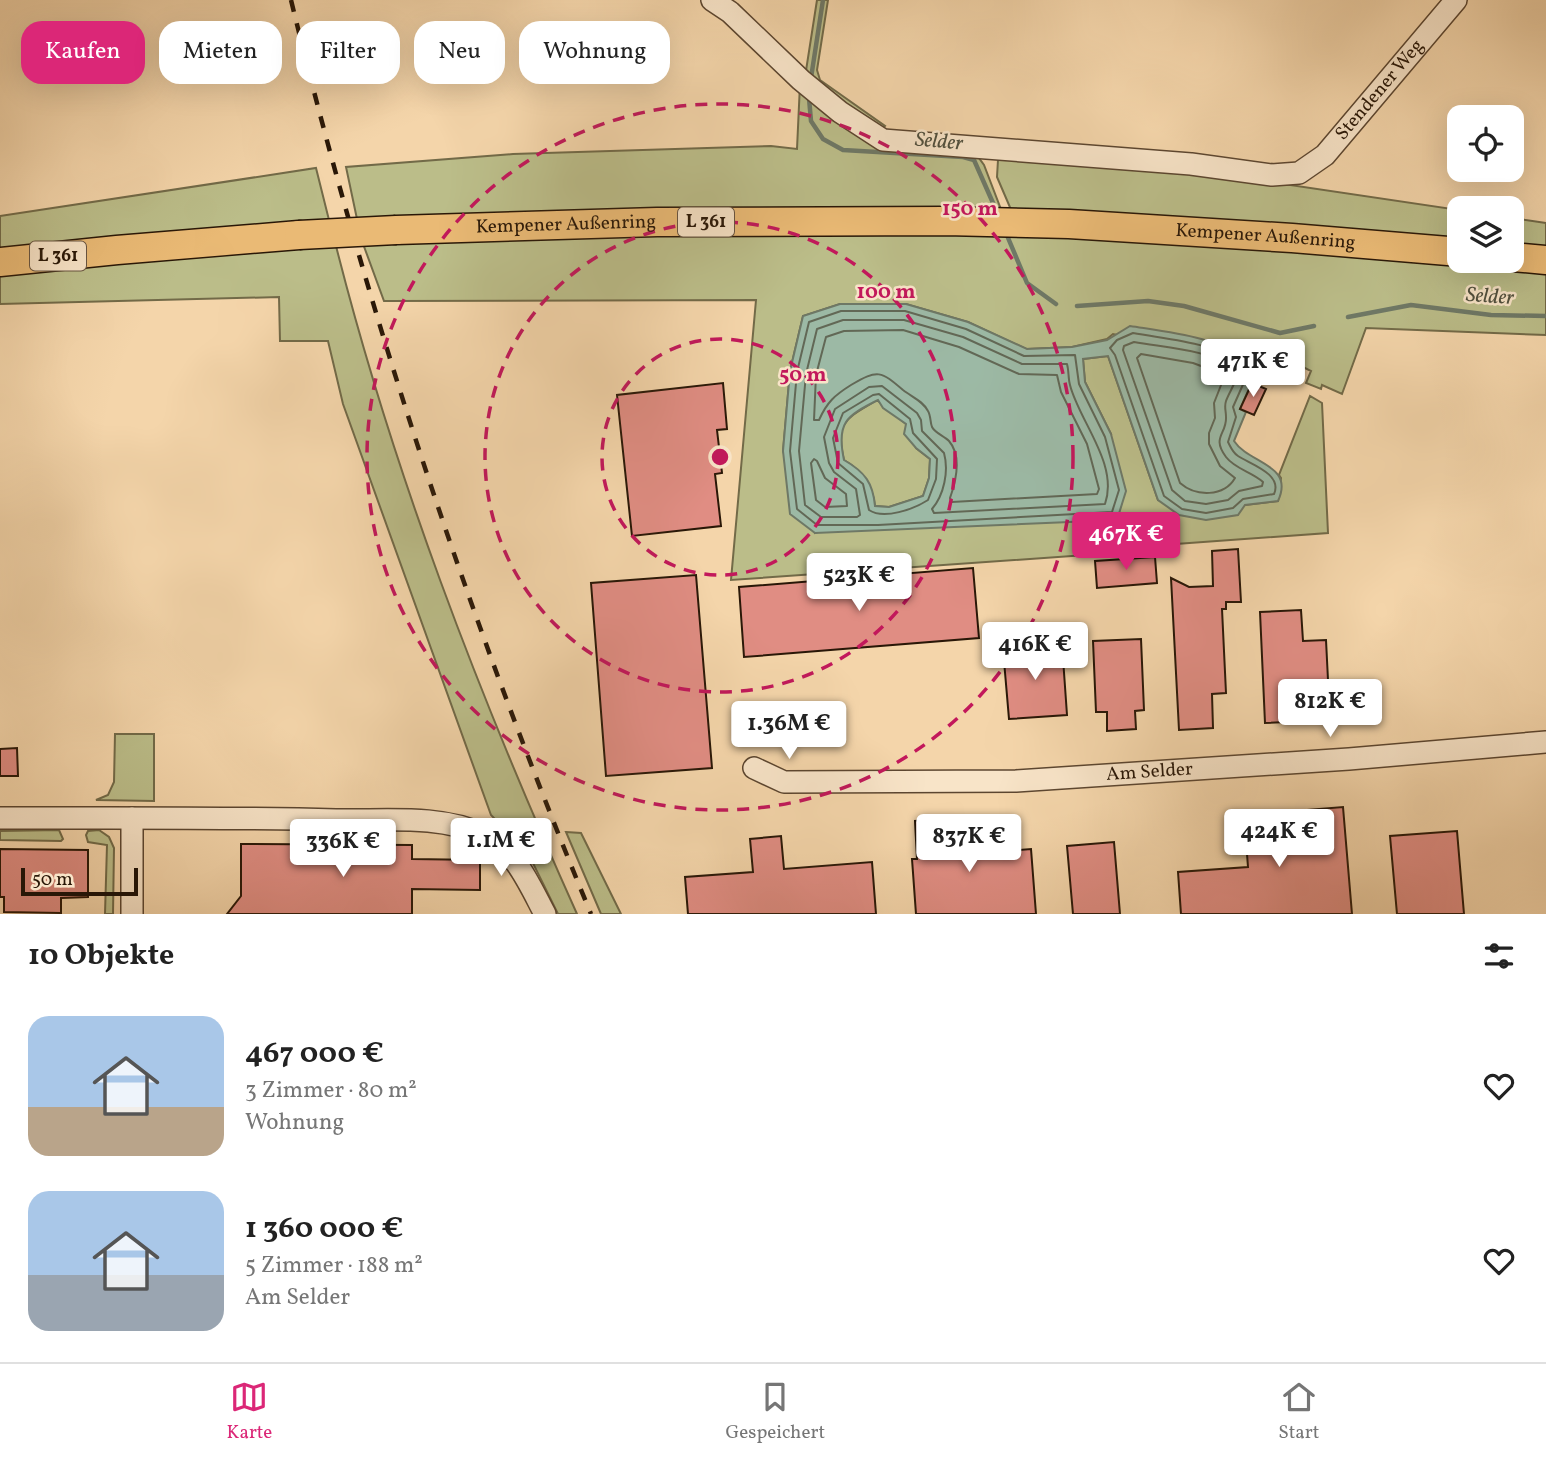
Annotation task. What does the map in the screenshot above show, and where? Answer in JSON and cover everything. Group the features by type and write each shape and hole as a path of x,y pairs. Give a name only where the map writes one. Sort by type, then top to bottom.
{"main road":[{"name":"Kempener Außenring","path":"0,262 299,235 643,222 946,221 1069,224 1447,251"},
{"path":"1524,258 1546,260"}],"street":[{"name":"Stendener Weg","path":"712,0 730,12 840,112 883,140 1191,164 1272,175 1299,173 1325,155 1456,0"},
{"name":"Am Selder","path":"754,768 784,782 1016,781 1349,759 1546,742"},
{"path":"0,818 422,821 468,828 501,846 516,863 545,914"},
{"path":"132,818 132,914"}],"green space":[{"path":"817,0 828,0 817,70 820,80 885,126 882,129 805,77"},
{"path":"800,84 866,135 976,154 984,165 1002,212 357,219 346,167 513,154 771,146 797,149"},
{"path":"1014,154 1190,170 1447,208 1447,241 1012,212 997,177 998,160"},
{"path":"316,168 329,220 0,248 0,216"},
{"path":"1524,220 1546,223 1546,251 1524,249"},
{"path":"717,232 1068,235 1354,252 1447,260 1447,273 1524,273 1524,267 1546,269 1546,335 1366,328 1342,394 1322,385 1321,389 1306,383 1311,371 1301,366 1298,371 1285,372 1263,363 1254,383 1254,363 1113,334 1107,339 1072,347 1026,349 968,322 906,304 840,304 803,316 790,371 783,451 815,533 1111,434 1085,382 1083,359 1108,356 1158,500 1245,505 1278,501 1281,478 1279,475 1310,396 1322,403 1328,533 1162,545 1086,555 731,580 756,300 384,301 362,241"},
{"path":"334,238 383,411 440,581 506,749 577,914 558,914 529,855 491,815 343,404 328,341 280,341 279,297 0,304 0,273"},
{"path":"877,400 906,424 916,448 930,459 929,478 923,496 889,507 875,506 869,486 861,474 844,460 842,447 842,429 846,422"},
{"path":"115,734 154,734 154,801 96,800 108,795 114,782"},
{"path":"59,830 63,839 61,841 0,840 0,831"},
{"path":"99,830 109,837 114,848 113,914 105,914 107,845 88,842 86,835 88,831"},
{"path":"566,832 581,833 621,914 601,914"}],"water":[{"path":"840,304 906,304 968,322 1027,349 1072,347 1107,340 1130,326 1195,337 1226,347 1255,363 1252,382 1240,409 1246,412 1234,441 1241,449 1276,472 1282,489 1278,501 1245,505 1238,515 1206,520 1179,515 1158,500 1108,356 1083,359 1085,382 1111,434 1126,491 1117,520 815,533 790,514 783,451 790,371 803,316","holes":["878,400 883,408 906,424 904,434 930,459 929,478 923,496 889,507 875,506 870,485 863,474 844,460 841,437 846,422 858,411"]}],"building":[{"path":"723,383 727,429 717,430 722,473 715,474 721,526 632,536 617,395"},
{"path":"1252,383 1266,389 1254,415 1240,409"},
{"path":"1238,549 1241,602 1226,602 1226,609 1222,609 1226,693 1212,694 1213,728 1179,730 1171,578 1189,587 1213,586 1212,551"},
{"path":"1155,557 1157,583 1097,588 1095,561"},
{"path":"973,568 979,638 744,657 739,587"},
{"path":"696,575 712,768 606,776 591,583"},
{"path":"1301,610 1303,641 1326,640 1330,720 1265,723 1260,612"},
{"path":"1141,639 1144,710 1135,711 1136,729 1107,731 1107,712 1096,712 1093,641"},
{"path":"1062,644 1067,715 1009,719 1003,649"},
{"path":"17,748 18,776 0,776 0,749"},
{"path":"1343,807 1352,914 1181,914 1178,872 1248,867 1244,815"},
{"path":"944,819 945,829 985,825 987,853 1031,849 1036,914 916,914 912,859 917,859 915,821"},
{"path":"1457,831 1464,914 1397,914 1390,836"},
{"path":"781,836 784,869 872,862 876,914 688,914 685,877 753,872 750,839"},
{"path":"1114,842 1120,914 1073,914 1067,846"},
{"path":"241,844 412,845 412,859 480,860 480,890 412,889 412,914 227,914 241,896"},
{"path":"0,849 88,850 88,897 61,898 61,913 4,912 4,897 0,897"}],"waterway":[{"name":"Selder","path":"811,78 823,0"},
{"name":"Selder","path":"809,98 811,121 823,139 843,150 963,157 974,160 997,212"},
{"name":"Selder","path":"1006,233 1027,283 1056,304"},
{"name":"Selder","path":"1077,306 1148,301 1184,306 1280,333 1314,326"},
{"name":"Selder","path":"1348,317 1411,305 1491,315 1546,316"}],"railway":[{"path":"291,0 353,233 423,463 503,690 591,914"}]}
